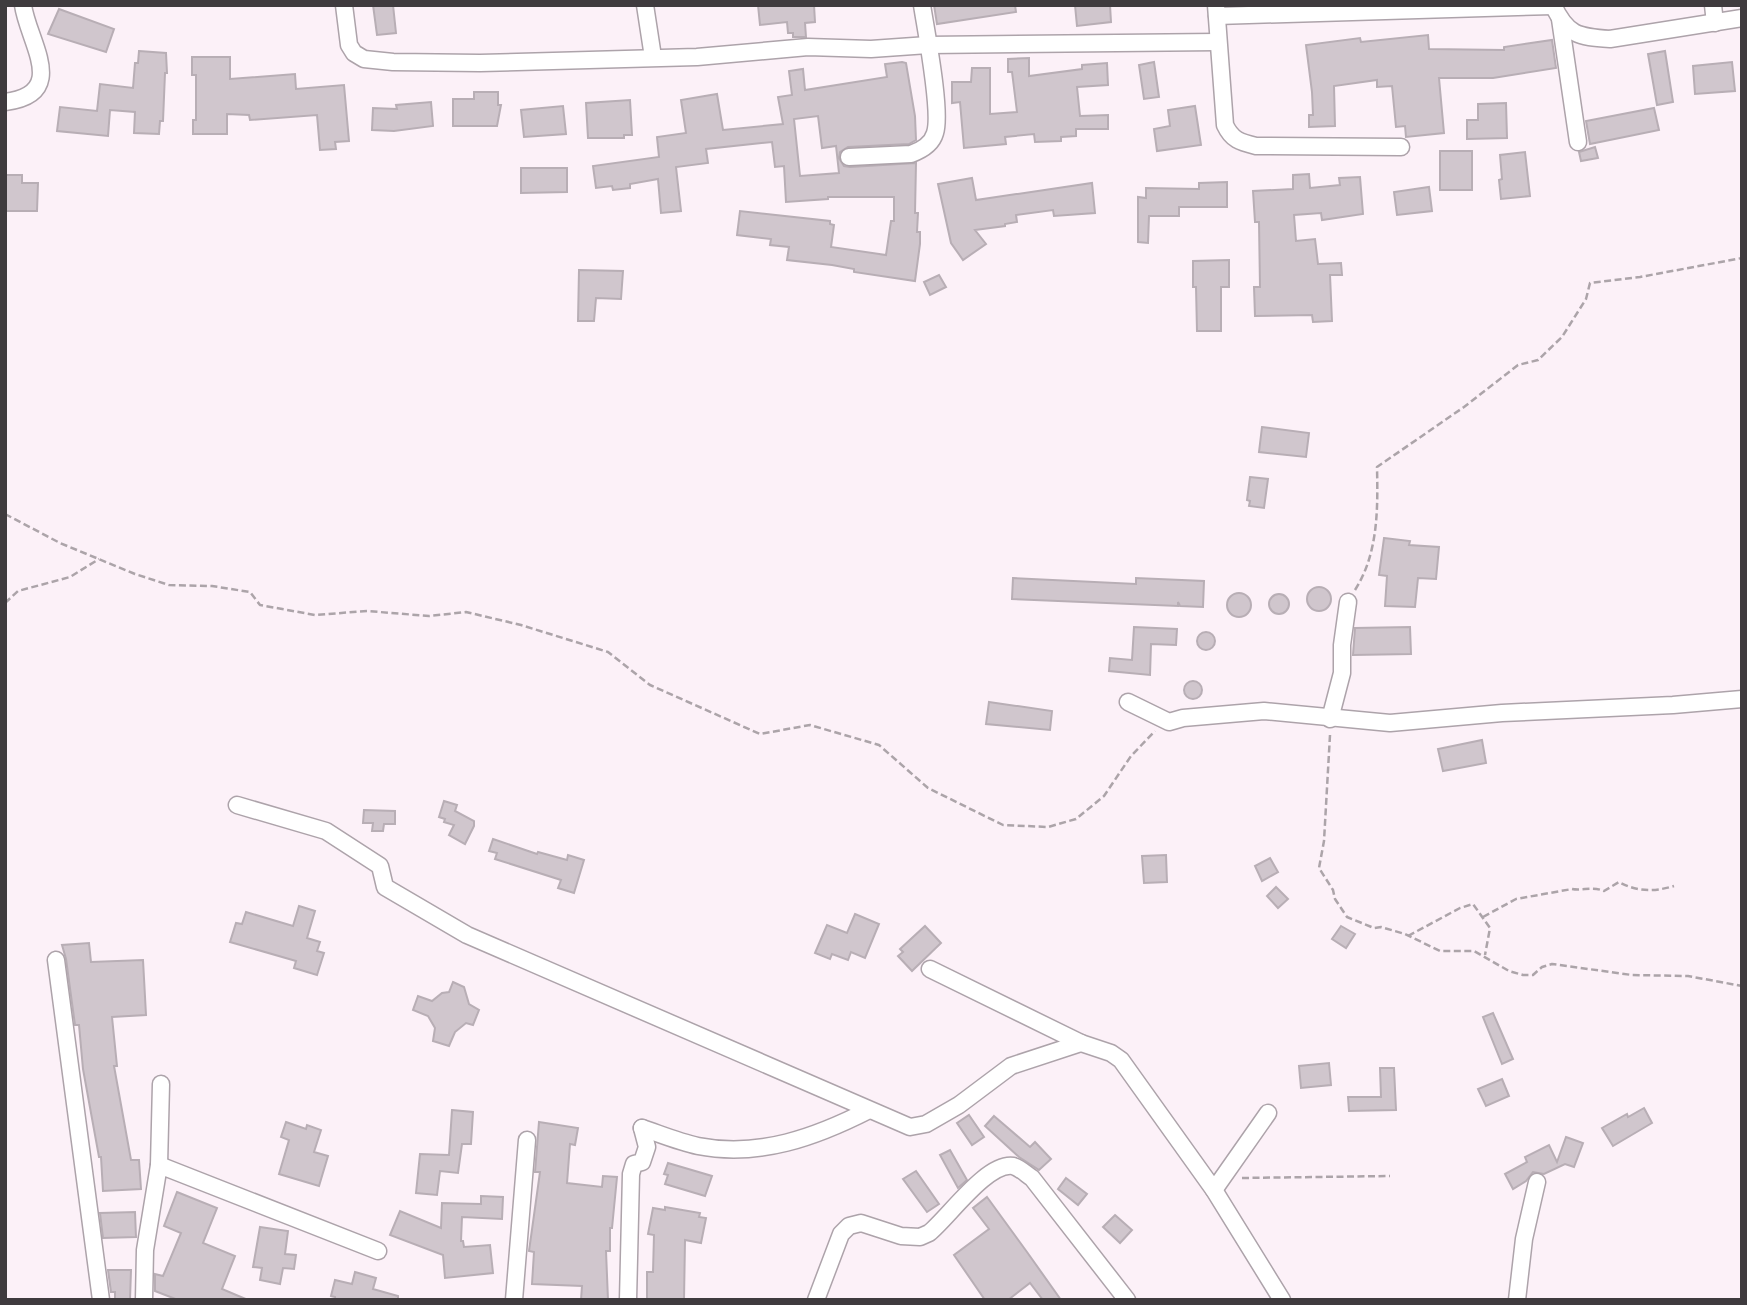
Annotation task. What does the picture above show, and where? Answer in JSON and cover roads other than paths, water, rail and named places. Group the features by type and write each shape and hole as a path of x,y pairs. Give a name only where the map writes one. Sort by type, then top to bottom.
{"street":[{"path":"5,102 28,95 41,80 40,58 23,5"},
{"path":"344,5 349,44 354,53 364,59 480,63 739,54 785,48 872,49 928,45 1218,42"},
{"path":"645,5 653,57"},
{"path":"849,157 911,154 920,151 933,138 937,119 922,5"},
{"path":"1713,5 1715,23"},
{"path":"1555,10 1573,33 1591,38 1610,38 1742,18"},
{"path":"1401,147 1256,146 1238,142 1225,125 1216,11 1555,10"},
{"path":"1555,10 1578,142"},
{"path":"1330,719 1342,673 1342,645 1348,602"},
{"path":"1128,702 1169,722 1183,718 1264,712 1390,723 1502,713 1742,699"},
{"path":"237,805 326,831 380,866 385,887 467,935 911,1126 926,1124 959,1105 1011,1066 1081,1043"},
{"path":"56,960 101,1300"},
{"path":"930,969 1121,1060 1214,1190 1282,1300"},
{"path":"144,1300 145,1250 159,1165 161,1084"},
{"path":"628,1300 631,1174 634,1164 642,1162 647,1147 642,1128 696,1146 720,1149 768,1148 816,1134 869,1110"},
{"path":"1214,1190 1268,1113"},
{"path":"514,1300 527,1140"},
{"path":"159,1165 378,1251"},
{"path":"816,1300 841,1234 849,1227 861,1223 901,1236 920,1237 940,1224 987,1176 1007,1166 1013,1166 1032,1178 1127,1300"},
{"path":"1517,1300 1524,1240 1537,1182"}]}
